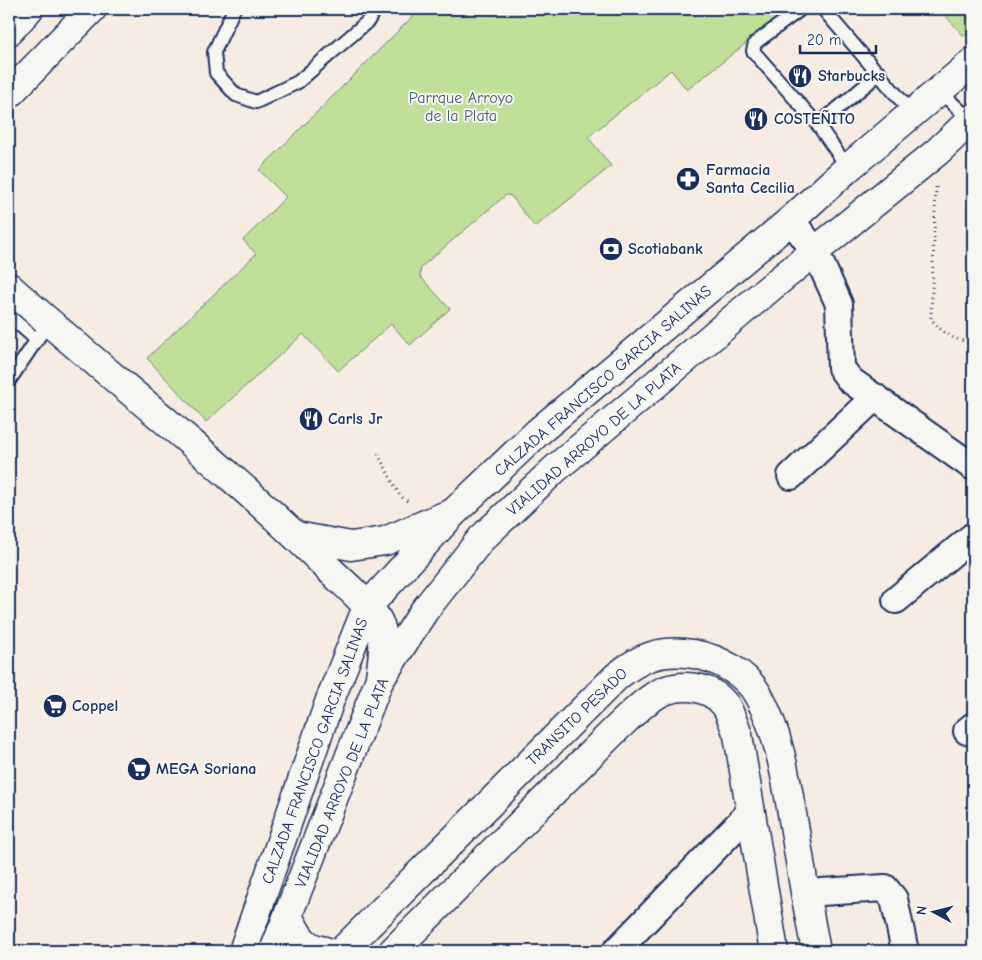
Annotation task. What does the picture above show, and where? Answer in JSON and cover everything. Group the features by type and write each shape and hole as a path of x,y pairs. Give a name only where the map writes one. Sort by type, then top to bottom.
{"main road":[{"path":"9,31 29,9"},
{"path":"9,94 92,9"},
{"name":"CALZADA FRANCISCO GARCIA SALINAS","path":"247,939 330,700 367,607 454,513 538,432 791,220 848,168 973,62"},
{"name":"VIALIDAD ARROYO DE LA PLATA","path":"274,951 289,918 379,681 424,611 481,539 555,469 815,251 937,152 972,120"},
{"path":"9,287 43,331 162,418 296,536 367,607 379,623 384,642 379,681"},
{"path":"296,536 351,546 385,541 454,513"},
{"name":"TRANSITO PESADO","path":"342,951 616,677 635,661 654,655 679,652 703,655 725,664 741,676 758,694 773,728 787,784 816,951"},
{"path":"393,951 613,732 650,699 665,690 696,687 708,692 725,706 738,735 774,951"},
{"path":"289,918 303,942 316,950 325,951"}],"street":[{"path":"791,220 815,251 839,304 841,368 850,380 973,467"},
{"path":"791,476 875,397"},
{"path":"896,600 973,536"},
{"path":"616,951 751,811"},
{"path":"805,893 885,888 894,899 905,951"}],"lane":[{"path":"234,9 214,52 216,73 236,95 256,102 298,82 368,21 375,9"},
{"path":"801,9 755,43 753,51 818,125 848,168"},
{"path":"823,9 880,72 912,113"},
{"path":"818,125 880,72"},
{"path":"940,90 972,120"},
{"path":"9,316 43,331 9,381"}],"path":[{"path":"937,152 931,318 946,334 958,340 973,342"},
{"path":"378,454 400,496 412,504"}],"green space":[{"name":"Parrque Arroyo de la Plata","path":"420,9 786,9 687,90 671,70 588,137 611,166 535,227 511,196 506,195 421,267 420,276 450,309 410,345 391,324 338,371 303,334 206,422 147,358 256,254 243,240 286,197 259,170"},
{"path":"939,9 973,9 973,28 964,36"}],"place":[{"name":"Starbucks","path":"800,76"},
{"name":"COSTEÑITO","path":"756,119"},
{"name":"Farmacia Santa Cecilia","path":"688,179"},
{"name":"Scotiabank","path":"611,249"},
{"name":"Carls Jr","path":"311,419"},
{"name":"Coppel","path":"55,706"},
{"name":"MEGA Soriana","path":"139,769"}]}
